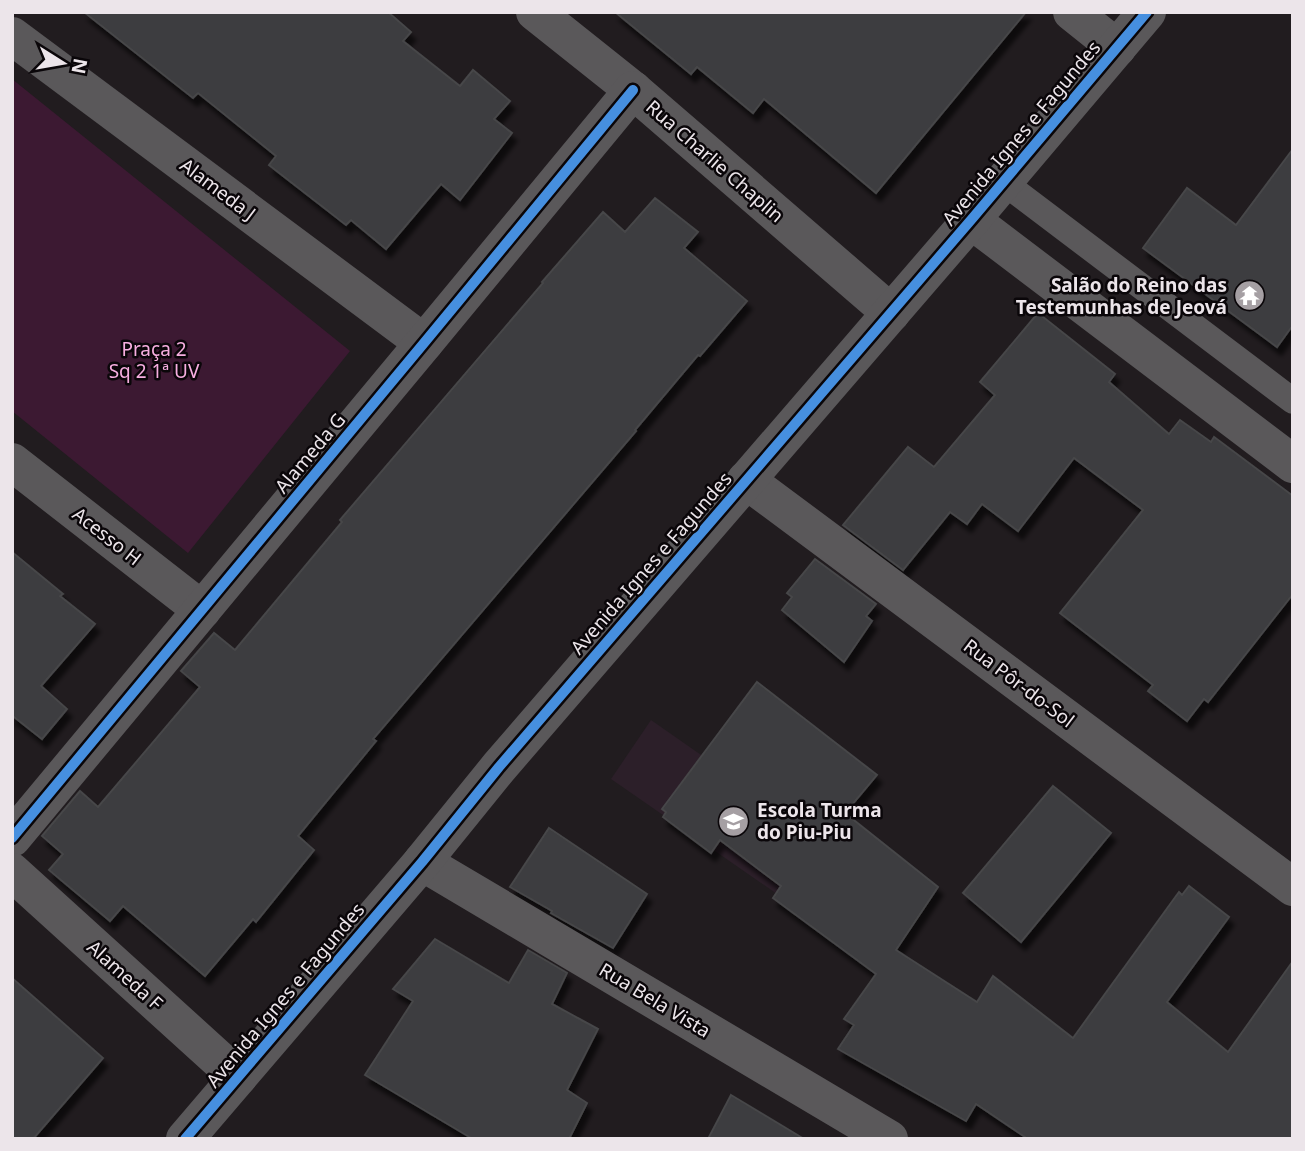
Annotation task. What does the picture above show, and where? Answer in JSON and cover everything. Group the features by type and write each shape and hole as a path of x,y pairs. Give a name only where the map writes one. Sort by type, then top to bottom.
{"street":[{"name":"Rua Charlie Chaplin","path":"536,12 633,90 891,313"},
{"path":"1072,12 1117,48"},
{"name":"Avenida Ignes e Fagundes","path":"185,1139 422,862 499,767 1147,12"},
{"name":"Alameda J","path":"12,36 424,343"},
{"name":"Alameda G","path":"12,838 633,90"},
{"path":"971,220 1293,464"},
{"name":"Acesso H","path":"12,462 202,610"},
{"name":"Rua Pôr-do-Sol","path":"746,480 1293,887"},
{"name":"Rua Bela Vista","path":"422,862 889,1139"},
{"name":"Alameda F","path":"12,872 238,1077"}],"lane":[{"path":"1003,182 1293,401"}],"shaded area":[{"name":"Escola Turma do Piu-Piu","path":"651,720 856,863 816,921 611,779"}],"green space":[{"name":"Praça 2 Sq 2 1ª UV","path":"12,79 350,351 188,553 12,411"}],"building":[{"path":"84,12 388,12 411,32 403,41 460,86 473,70 510,101 494,119 512,133 460,200 441,184 386,249 351,220 346,225 269,165 276,156 198,93 193,98"},
{"path":"615,12 1026,12 876,193 764,99 753,113 697,67 691,74"},
{"name":"Salão do Reino das Testemunhas de Jeová","path":"1293,149 1293,325 1277,347 1143,248 1187,188 1236,225"},
{"path":"655,198 698,232 684,248 747,301 700,356 698,355 373,739 376,741 298,836 314,850 256,922 253,919 205,976 123,906 110,921 49,870 63,854 42,836 80,791 98,807 200,687 181,671 214,633 235,650 342,522 340,520 603,212 625,232"},
{"path":"1038,313 1115,374 1109,382 1169,434 1180,420 1211,442 1214,437 1293,496 1293,594 1208,702 1204,699 1187,721 1148,691 1153,685 1060,613 1143,510 1074,458 1018,531 982,504 967,524 950,512 903,570 843,525 908,447 934,467 995,395 980,382"},
{"path":"12,552 95,624 41,686 67,709 42,739 12,718"},
{"path":"815,559 876,604 866,616 872,621 844,662 782,610 792,597 787,593"},
{"path":"757,682 877,775 845,813 938,887 896,950 977,1002 993,976 1073,1038 1179,892 1182,895 1189,886 1229,917 1167,1002 1228,1052 1293,961 1293,1139 1028,1139 976,1104 966,1121 838,1049 854,1025 844,1019 876,974 773,898 781,886 720,840 711,853 663,817 666,812 662,809"},
{"path":"1053,786 1111,833 1021,942 963,893"},
{"path":"549,828 647,894 613,948 510,887"},
{"path":"435,939 509,983 528,950 567,973 552,1004 598,1029 567,1090 587,1103 569,1139 473,1139 365,1075 413,1001 393,989"},
{"path":"12,978 103,1058 33,1139 12,1139"},
{"path":"731,1095 804,1139 708,1139"}],"cycle path":[{"path":"185,1139 422,862 499,767 1147,12"},
{"path":"12,838 633,90"}],"place":[{"name":"Salão do Reino das Testemunhas de Jeová","path":"1250,296"},
{"name":"Escola Turma do Piu-Piu","path":"734,821"}]}
